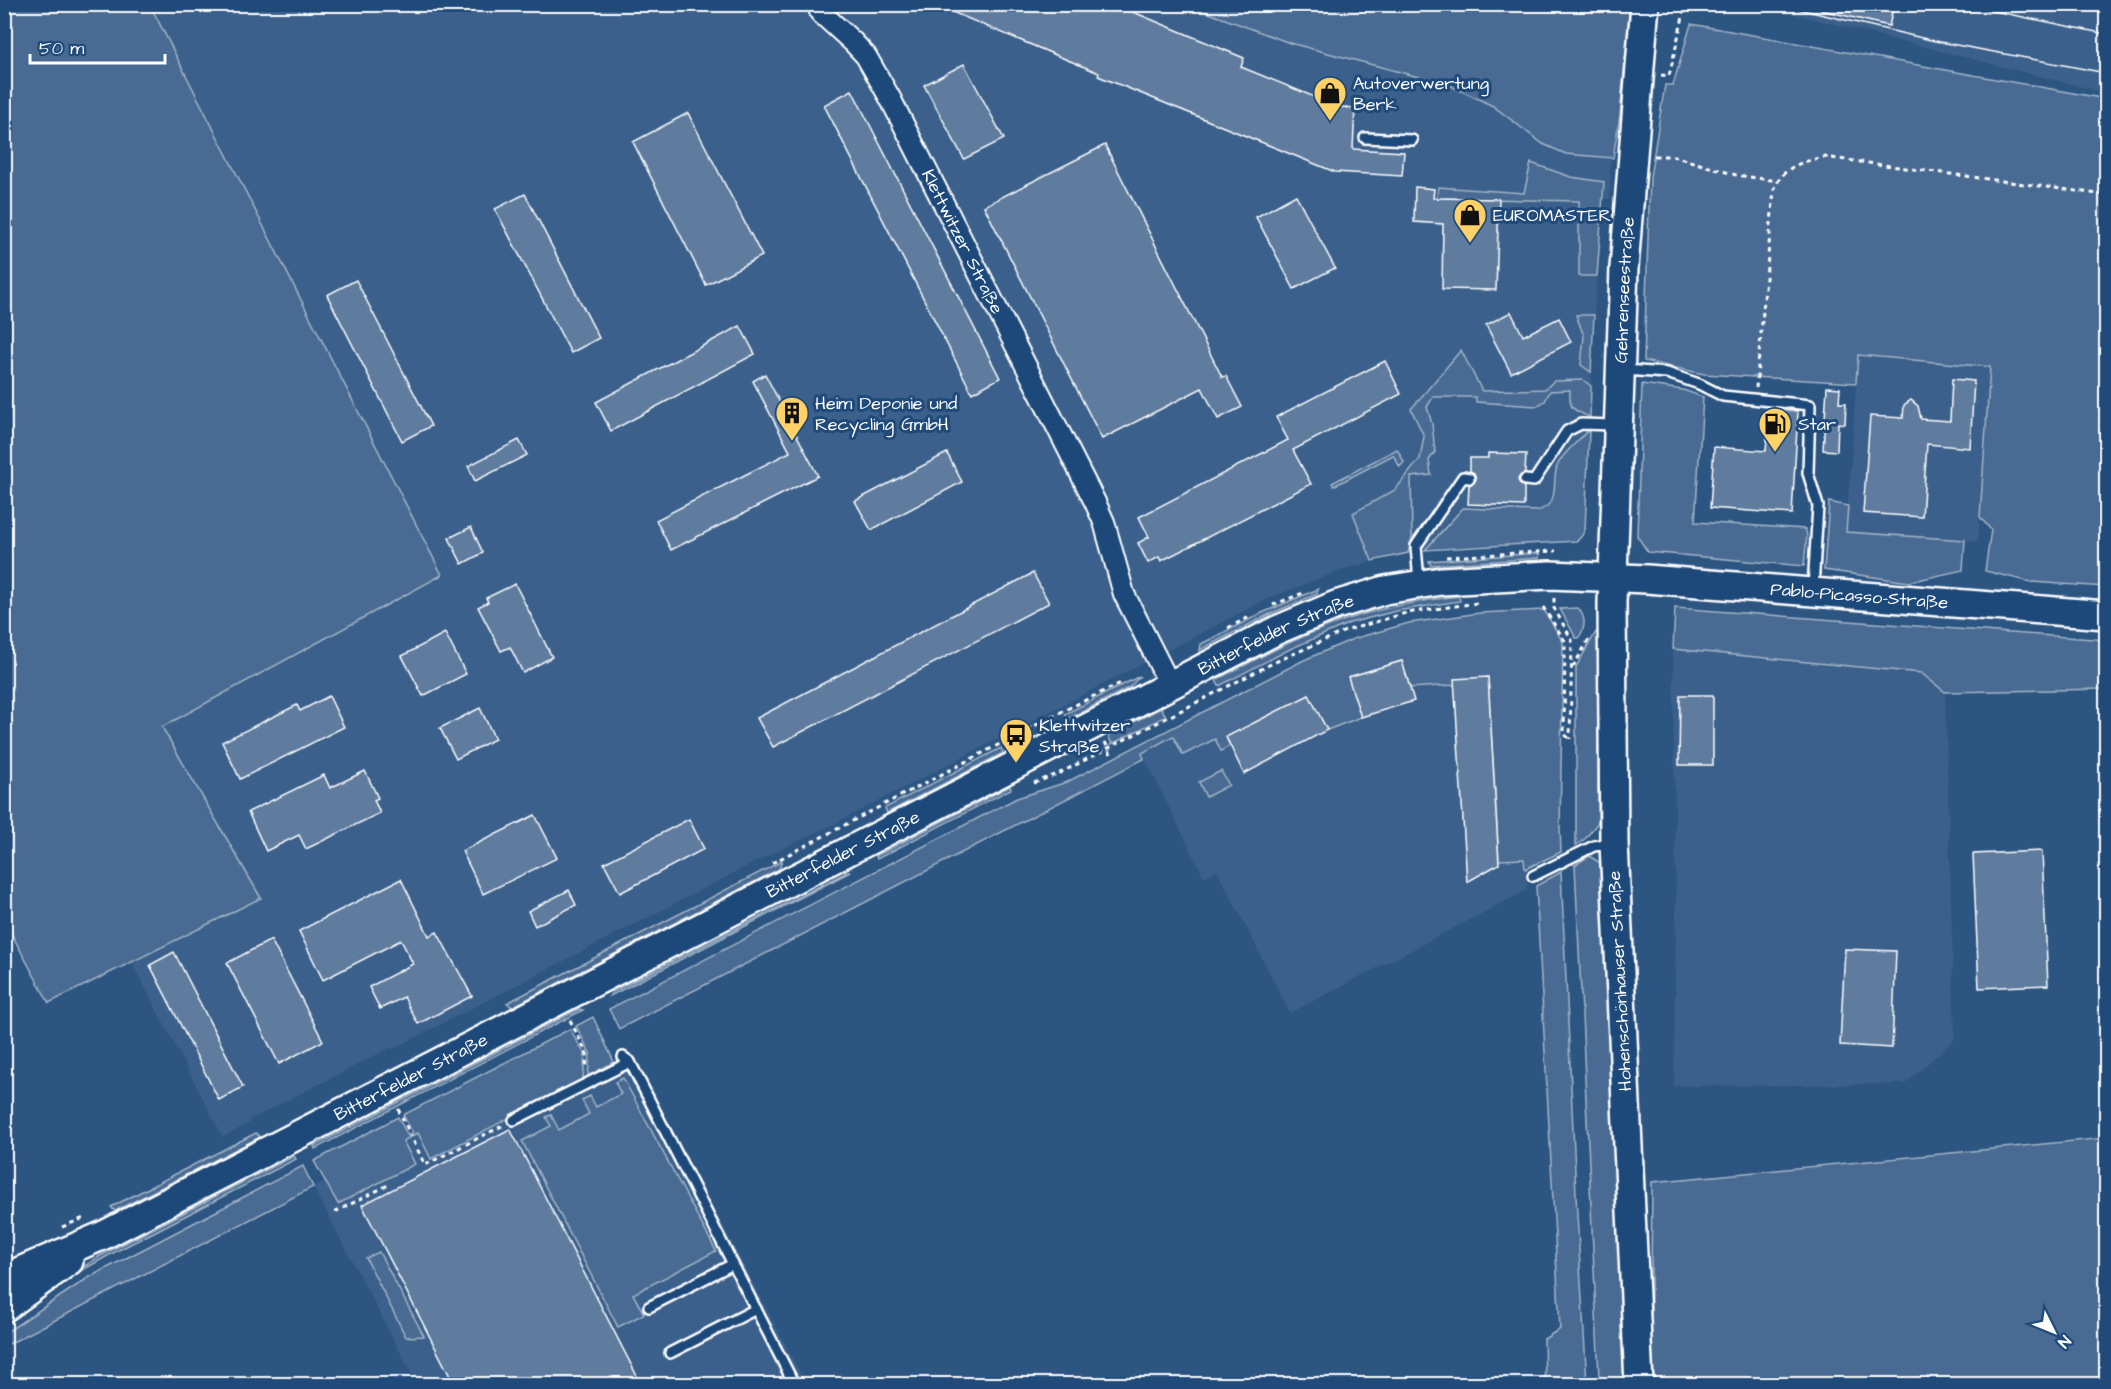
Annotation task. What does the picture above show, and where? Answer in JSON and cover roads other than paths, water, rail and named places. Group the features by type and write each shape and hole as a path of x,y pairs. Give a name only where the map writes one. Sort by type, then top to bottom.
{"main road":[{"name":"Gehrenseestraße","path":"1612,577 1624,268 1645,4"},
{"name":"Bitterfelder Straße","path":"4,1278 95,1226 1277,630 1324,609 1373,593 1419,584 1550,575 1612,577"},
{"name":"Pablo-Picasso-Straße","path":"1612,577 2106,615"},
{"name":"Hohenschönhauser Straße","path":"1612,577 1614,843 1639,1384"},
{"name":"Bitterfelder Straße","path":"4,1308 95,1226"}],"street":[{"name":"Klettwitzer Straße","path":"821,8 866,56 890,98 1095,502 1104,522 1124,594 1170,685"}],"lane":[{"path":"1365,138 1412,140"},
{"path":"1620,369 1667,373 1699,384 1723,396 1810,405 1808,473 1818,507 1812,594"},
{"path":"1525,480 1533,481 1568,431 1581,424 1617,426"},
{"path":"1419,584 1416,546 1463,477 1469,478"},
{"path":"1533,876 1594,846 1614,843"},
{"path":"514,1120 627,1060 793,1382 788,1384"},
{"path":"649,1308 733,1264"},
{"path":"670,1353 756,1309"}],"tram line":[{"path":"1777,4 1935,41 2106,73"},
{"path":"1960,4 2106,34"}],"place":[{"name":"Autoverwertung Berk","path":"1330,122"},
{"name":"EUROMASTER","path":"1470,244"},
{"name":"Heim Deponie und Recycling GmbH","path":"792,442"},
{"name":"Star","path":"1775,453"},
{"name":"Klettwitzer Straße","path":"1016,764"}]}
